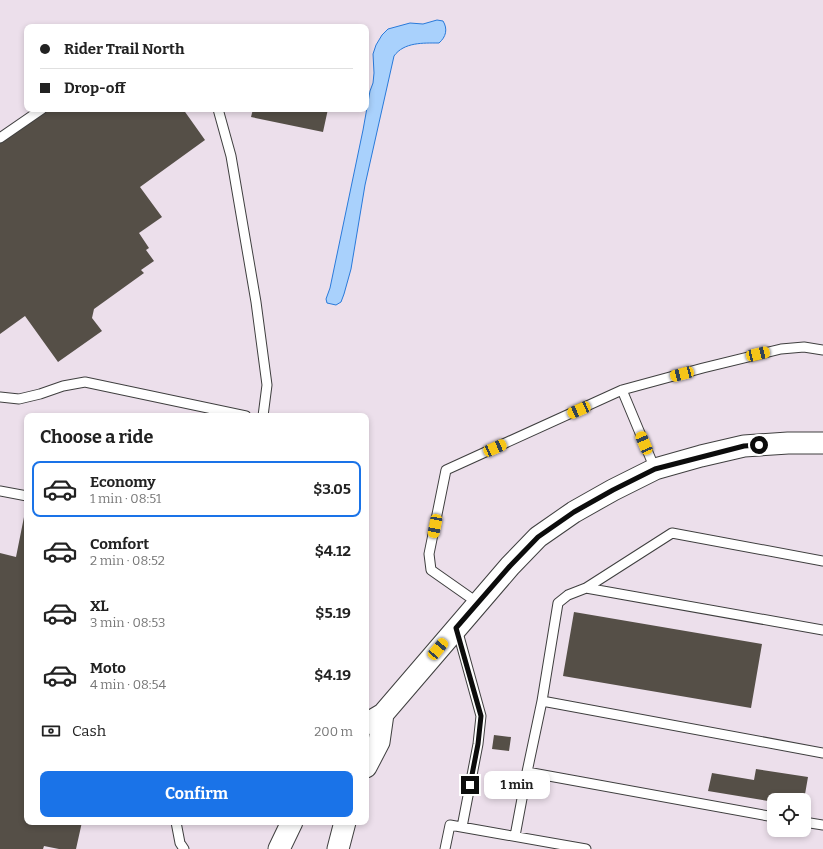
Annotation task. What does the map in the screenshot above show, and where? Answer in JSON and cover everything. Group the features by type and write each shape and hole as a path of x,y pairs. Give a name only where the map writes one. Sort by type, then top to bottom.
{"street":[{"path":"369,761 379,742 374,719 510,566 538,537 574,512 655,469 744,446 823,440"},
{"path":"279,849 291,825"},
{"path":"338,849 344,825"}],"lane":[{"path":"0,138 38,112"},
{"path":"219,112 231,156 256,302 267,386 263,413"},
{"path":"478,603 431,570 429,554 446,470 622,390 781,349 804,347 823,350"},
{"path":"0,397 19,399 63,386 85,382 232,413"},
{"path":"622,390 655,469"},
{"path":"0,490 24,495"},
{"path":"515,836 542,701 558,604 568,595 586,588 672,533 823,561"},
{"path":"586,588 823,630"},
{"path":"456,628 481,716 478,744 462,827"},
{"path":"542,701 823,753"},
{"path":"527,772 767,816"},
{"path":"811,823 823,826"},
{"path":"177,825 180,843 184,849"},
{"path":"445,849 450,825 586,849"}],"shaded area":[{"path":"0,0 823,0 823,849 0,849"}],"water":[{"path":"437,20 443,21 446,30 445,36 439,43 414,44 398,51 394,56 365,185 351,269 341,302 336,305 327,303 326,299 330,288 366,112 369,112 369,97 374,73 373,54 376,45 388,29 410,23 423,24"}],"building":[{"path":"44,112 185,112 205,140 140,187 162,217 139,233 149,248 146,250 154,261 141,270 144,273 94,309 92,318 102,331 58,362 25,316 0,334 0,143"},
{"path":"252,112 327,112 323,132 251,117"},
{"path":"24,517 24,825 81,825 76,849 59,849 44,846 43,849 0,849 0,553 16,557"},
{"path":"574,612 762,644 751,708 563,676"},
{"path":"494,735 511,737 509,751 492,749"},
{"path":"756,769 808,777 805,793 767,793 767,801 708,791 712,773 754,780"}],"route":[{"path":"470,785 478,744 481,716 456,628 510,566 538,537 574,512 655,469 744,446 759,445"}]}
